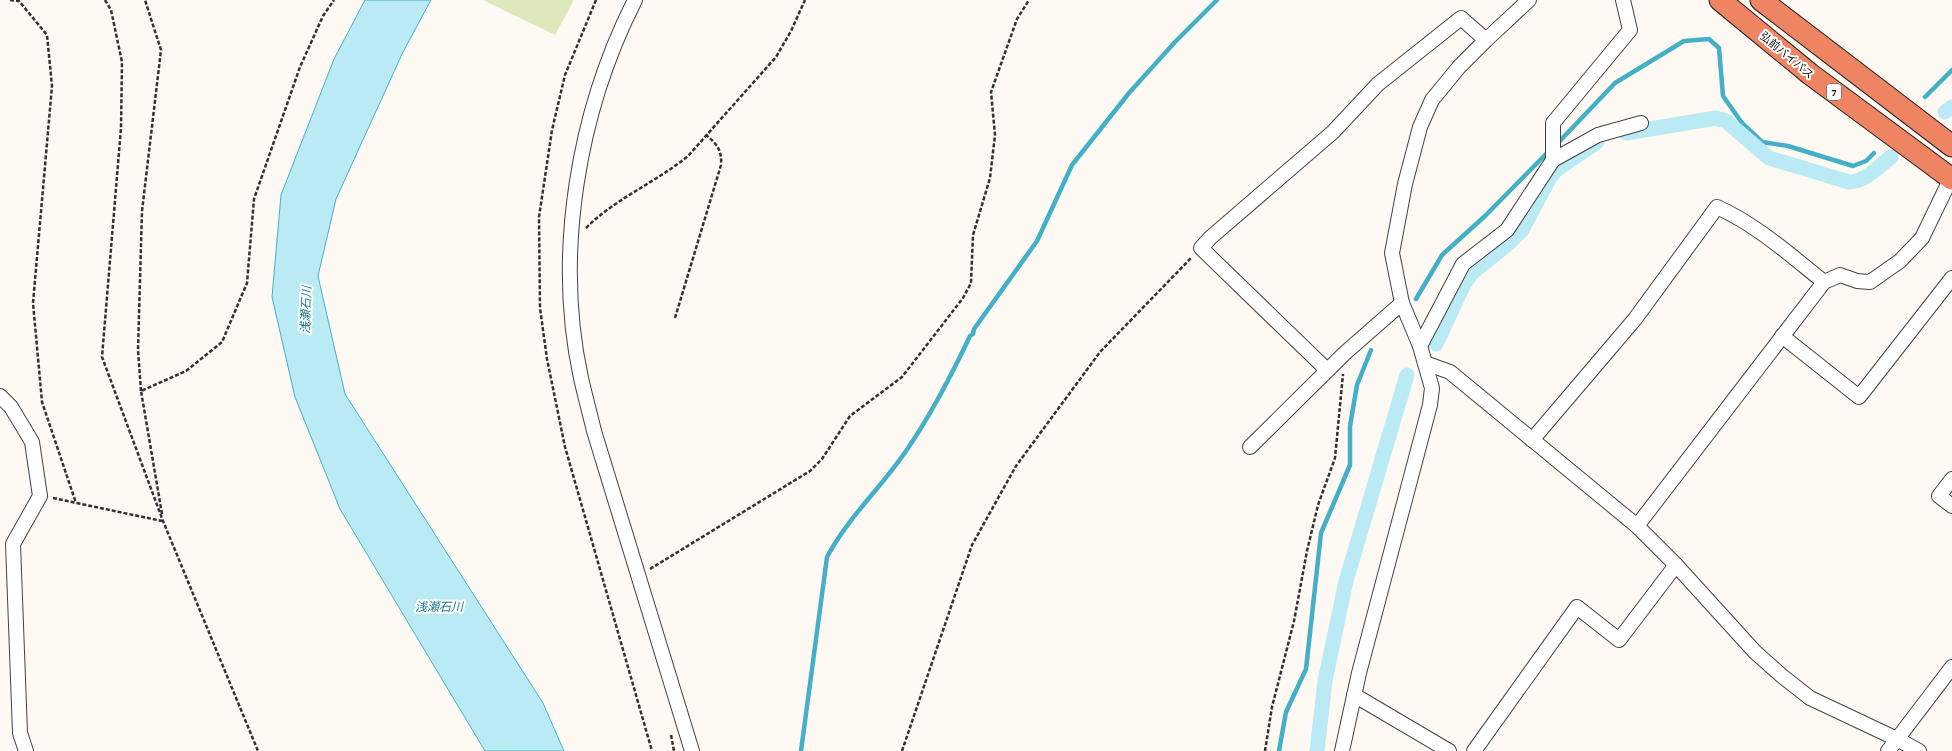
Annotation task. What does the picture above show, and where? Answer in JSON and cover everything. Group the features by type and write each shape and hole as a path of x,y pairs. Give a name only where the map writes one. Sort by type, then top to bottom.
{"highway":[{"name":"弘前バイパス","path":"1720,0 1810,74 1952,178"},
{"path":"1761,0 1952,146"}],"street":[{"path":"635,0 611,51 584,142 576,188 571,238 571,299 581,377 594,431 692,751"},
{"path":"1342,751 1354,695 1430,405 1432,388 1420,346 1402,303 1392,253 1405,184 1420,126 1432,100 1459,67 1529,0"},
{"path":"1553,160 1554,124 1630,30 1623,0"},
{"path":"1327,370 1201,248 1210,238 1333,132 1378,84 1461,18 1486,40"},
{"path":"1420,346 1463,264 1507,230 1553,160 1598,135 1641,124"},
{"path":"1637,526 1824,282 1840,276 1857,281 1870,282 1900,261 1922,238 1952,178"},
{"path":"1532,440 1635,319 1717,207 1737,216 1756,228 1824,282"},
{"path":"1782,336 1859,397 1952,278"},
{"path":"1250,447 1327,370 1402,303"},
{"path":"1425,364 1450,372 1637,526 1755,652 1810,698 1897,738 1919,751"},
{"path":"0,396 11,407 32,442 40,496 13,544 20,733 26,751"},
{"path":"1952,479 1939,496 1952,506"},
{"path":"1474,751 1577,607 1619,640 1676,566"},
{"path":"1888,751 1952,667"},
{"path":"1354,695 1448,751"}],"path":[{"path":"10,0 19,1 47,35 52,86 33,303 42,402 76,503"},
{"path":"105,0 111,10 122,62 121,128 102,357 163,521 258,751"},
{"path":"145,0 161,50 142,211 138,350 141,391 163,521"},
{"path":"141,391 186,371 222,342 247,283 254,199 300,67 323,16 334,0"},
{"path":"571,238 581,232 598,216 617,202 672,169 688,156 776,57 791,31 805,0"},
{"path":"639,576 810,471 822,458 850,416 860,407 902,377 964,298 971,283 973,235 990,178 995,135 991,92 1017,19 1029,0"},
{"path":"675,318 721,165 720,151 717,144 706,135"},
{"path":"902,751 972,545 1016,466 1100,352 1201,248"},
{"path":"1265,751 1272,707 1294,621 1306,551 1318,505 1335,458 1345,353"},
{"path":"40,496 163,521"}],"green space":[{"path":"483,0 574,0 555,35"}],"water":[{"name":"浅瀬石川","path":"365,0 431,0 403,52 336,199 318,276 345,394 543,703 564,751 485,751 340,509 295,397 272,297 281,195 334,59"}],"waterway":[{"path":"801,751 827,557 835,542 898,462 917,435 956,365 970,336 973,334 974,329 1037,241 1072,165 1129,93 1175,42 1217,0"},
{"path":"1556,145 1615,83 1684,41 1709,39 1719,48 1723,96 1742,123 1762,142 1788,146 1853,166 1866,161 1874,153"},
{"path":"1925,97 1952,70"},
{"path":"1945,112 1952,107"},
{"path":"1626,133 1716,118 1726,121 1769,158 1849,182 1866,177 1891,157"},
{"path":"1436,344 1464,284 1472,273 1509,243 1522,230 1549,179 1556,170 1597,142"},
{"path":"1416,299 1442,255 1485,216 1549,151"},
{"path":"1279,751 1286,712 1306,669 1321,533 1350,465 1350,426 1357,385 1371,350"},
{"path":"1317,751 1325,681 1346,581 1407,375"}]}
